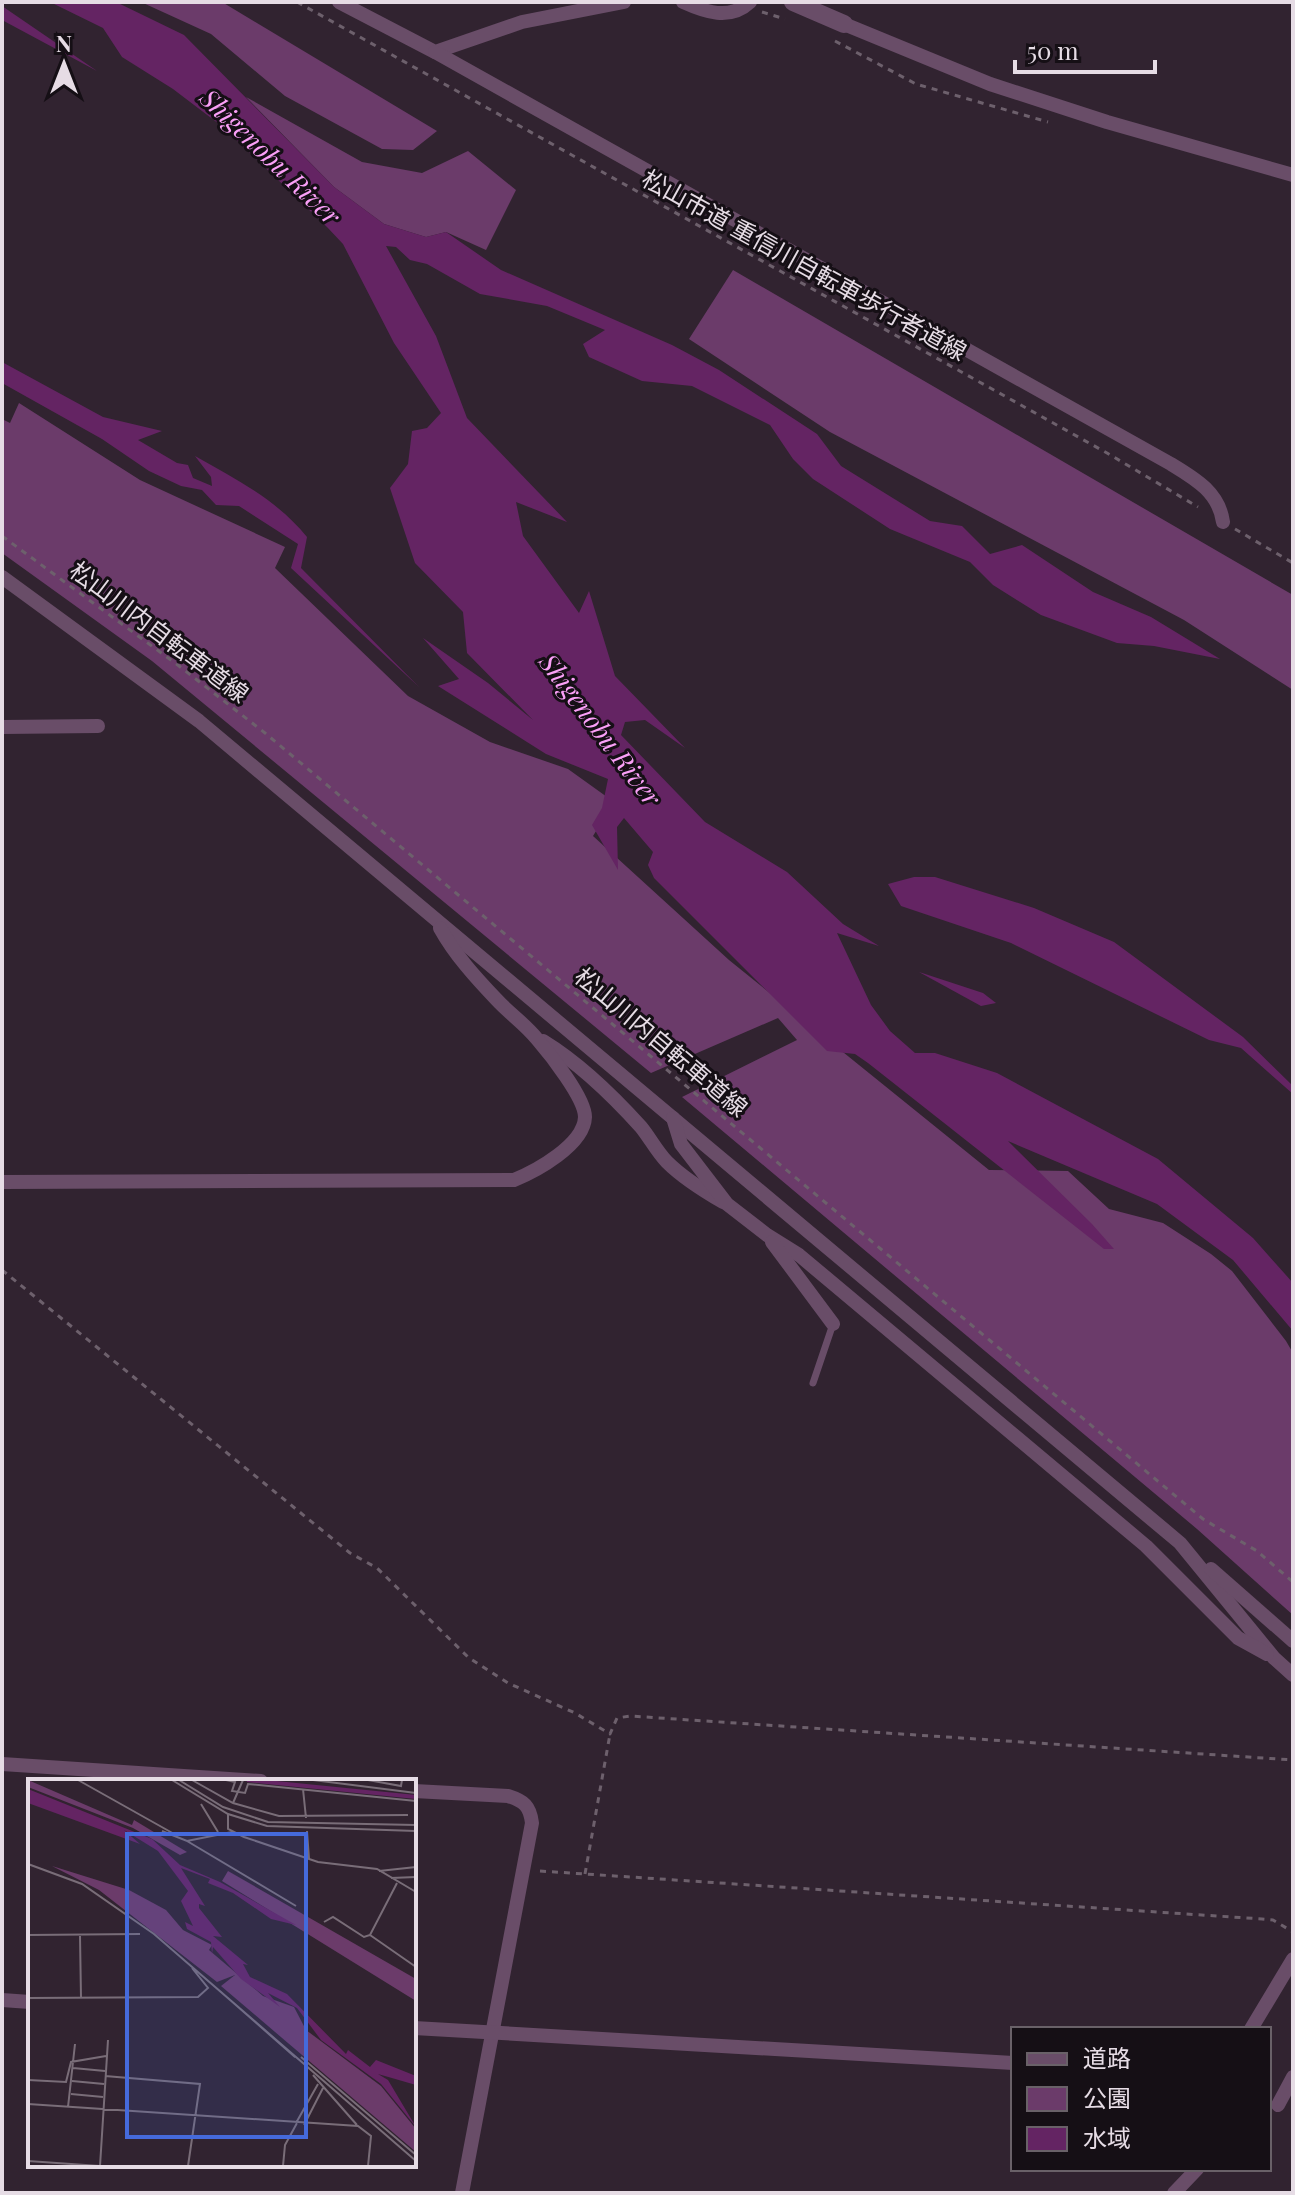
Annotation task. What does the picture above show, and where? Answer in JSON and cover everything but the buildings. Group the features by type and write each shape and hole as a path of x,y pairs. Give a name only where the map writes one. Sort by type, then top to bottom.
{"street":[{"path":"435,52 522,22 624,2"},
{"path":"683,2 703,11 729,14 750,2"},
{"path":"793,2 990,84 1293,175"},
{"path":"345,4 1190,475 1216,499 1223,522"},
{"path":"2,577 199,721 1293,1641"},
{"path":"2,727 98,726"},
{"path":"435,918 452,949 499,1002 615,1101 642,1128 667,1162 700,1189 727,1204 799,1255 1134,1536 1238,1638 1274,1658"},
{"path":"2,1182 514,1180 532,1172 575,1142 585,1118 575,1093 537,1037"},
{"path":"673,1118 681,1144 727,1204"},
{"path":"767,1235 833,1324"},
{"path":"1180,1543 1274,1658 1293,1675"},
{"path":"2,1764 231,1779"},
{"path":"416,1791 508,1796 520,1800 530,1810 532,1823 462,2193"},
{"path":"1252,2027 1293,1959"},
{"path":"2,2000 28,2002"},
{"path":"416,2028 1011,2063"},
{"path":"1280,2104 1293,2077"},
{"path":"1174,2193 1195,2171"}],"lane":[{"path":"813,1383 833,1324"}],"path":[{"name":"松山市道 重信川自転車歩行者道線","path":"297,2 1107,453 1293,563"},
{"name":"松山川内自転車道線","path":"2,536 233,707 1203,1519 1257,1551 1293,1582"},
{"path":"2,1270 350,1553 377,1568 469,1658 508,1683 575,1713 610,1734"},
{"path":"585,1874 610,1734 617,1718 630,1716 1293,1760"},
{"path":"523,1869 1262,1919 1273,1920 1293,1932"}],"green space":[{"path":"141,2 222,2 437,131 413,150 382,149 285,96 211,34"},
{"path":"246,97 362,162 422,173 468,151 516,190 486,250 446,232 426,237 384,224 334,187"},
{"path":"733,270 1293,595 1293,690 1184,620 830,432 689,339"},
{"path":"19,403 140,480 285,547 275,568 408,696 490,742 568,769 614,802 593,836 729,960 989,1170 1068,1171 1109,1209 1163,1223 1232,1271 1293,1353 1293,1615 1197,1529 682,1097 797,1040 778,1018 651,1073 152,661 2,553 2,419 10,423"}],"water":[{"name":"Shigenobu River","path":"50,2 116,2 184,35 334,187 384,224 426,237 446,232 501,270 672,345 719,370 817,434 841,466 930,521 962,526 990,554 1022,545 1093,592 1151,617 1220,659 1154,646 1117,643 1041,615 993,585 970,562 890,529 813,479 793,459 770,425 692,386 642,381 589,357 583,344 605,330 547,306 480,294 427,264 410,260 396,247 386,246 436,336 467,418 567,522 516,502 523,536 579,613 589,591 615,676 685,748 645,720 625,722 621,735 705,822 787,872 843,924 879,946 837,933 871,1005 890,1031 915,1053 935,1053 997,1073 1158,1159 1253,1238 1293,1283 1293,1331 1233,1260 1157,1204 1008,1141 1114,1249 1104,1249 868,1063 855,1054 827,1051 654,878 648,865 653,852 624,818 617,827 618,870 592,825 602,808 608,779 546,754 438,686 459,679 423,638 488,683 533,720 467,653 463,612 415,563 390,488 408,464 412,431 427,428 441,413 394,343 343,244 327,227 223,127 173,89 122,57 103,28"},
{"path":"2,6 97,71 2,20"},
{"path":"2,362 103,417 162,431 138,440 177,463 188,465 193,478 212,486 211,477 195,456 269,501 307,537 301,568 419,687 291,568 298,544 239,506 216,505 202,490 181,486 149,471 102,439 2,383"},
{"path":"914,877 935,877 1034,908 1114,942 1243,1037 1293,1086 1293,1094 1241,1048 1209,1040 1011,943 901,906 888,884"},
{"path":"919,972 983,993 996,1003 981,1006"}]}
